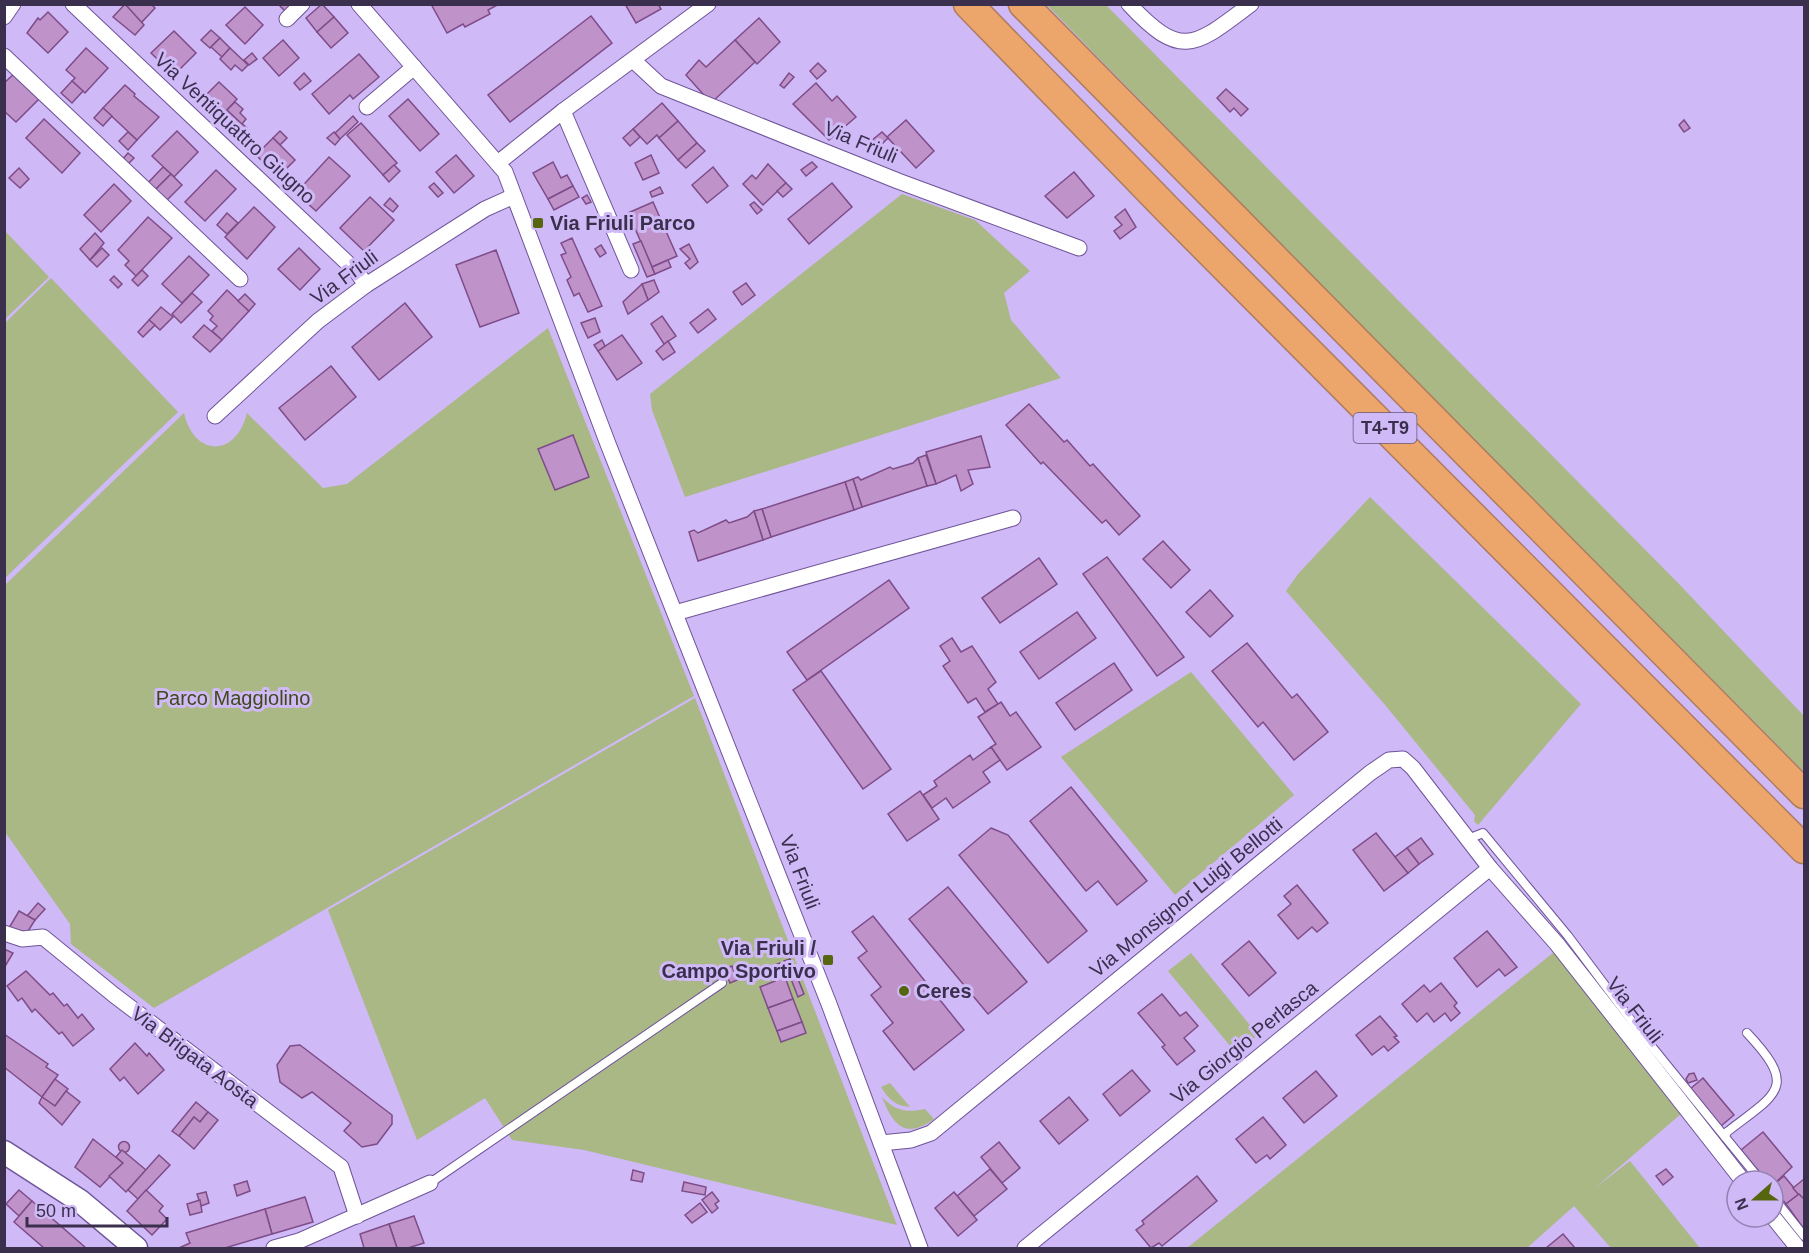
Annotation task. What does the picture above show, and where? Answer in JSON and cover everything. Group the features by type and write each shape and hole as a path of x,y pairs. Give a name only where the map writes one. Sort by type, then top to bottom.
{"highway":[{"name":"T4-T9","path":"968,4 1169,211 1804,849"},
{"name":"T4-T9","path":"1023,4 1804,794"}],"street":[{"path":"4,17 13,4"},
{"name":"Via Ventiquattro Giugno","path":"73,4 357,272 366,285"},
{"path":"287,19 302,4"},
{"name":"Via Friuli","path":"359,4 499,162 920,1248"},
{"path":"499,162 563,111 634,61 708,4"},
{"path":"1129,4 1164,38 1192,43 1204,39 1251,4"},
{"path":"4,57 240,279"},
{"name":"Via Friuli","path":"634,61 661,86 898,181 1079,248"},
{"path":"367,107 414,68"},
{"path":"563,111 631,270"},
{"name":"Via Friuli","path":"215,416 318,321 366,285 485,209 514,196"},
{"path":"675,613 1013,518"},
{"name":"Via Monsignor Luigi Bellotti","path":"881,1143 911,1140 931,1133 1389,760 1403,759 1413,768 1490,868"},
{"name":"Via Friuli","path":"1490,868 1557,944 1734,1169"},
{"name":"Via Giorgio Perlasca","path":"1025,1248 1490,868"},
{"name":"Via Brigata Aosta","path":"4,933 22,939 43,937 114,995 341,1167 357,1216"},
{"path":"4,1152 80,1201 136,1248"},
{"path":"274,1248 299,1241 430,1183"},
{"path":"1783,1229 1798,1248"}],"lane":[{"path":"1468,839 1483,833 1568,936 1669,1069 1751,1169"},
{"path":"430,1183 722,983"},
{"path":"1725,1137 1773,1096 1778,1078 1773,1063 1748,1033"},
{"path":"1785,1212 1804,1236"}],"green space":[{"path":"1047,5 1106,5 1680,585 1804,716 1804,772 1433,399"},
{"path":"902,194 975,220 1030,271 1004,293 1011,320 1061,378 685,497 652,410 650,394"},
{"path":"5,231 49,277 5,319"},
{"path":"51,278 178,412 5,578 5,323"},
{"name":"Parco Maggiolino","path":"548,328 694,696 154,1008 71,944 70,924 5,832 4,586 184,413 189,427 197,438 205,444 215,446 225,444 234,438 242,428 247,413 323,488 347,484"},
{"path":"1370,497 1581,704 1478,825 1474,821 1475,815 1386,706 1286,591 1298,574"},
{"path":"1191,672 1294,795 1175,895 1061,757"},
{"path":"695,698 897,1225 584,1150 512,1140 485,1098 417,1140 328,910"},
{"path":"1554,952 1682,1113 1595,1188 1630,1161 1700,1248 1611,1248 1574,1206 1527,1248 1187,1248"},
{"path":"1191,953 1258,1035 1236,1053 1168,971"},
{"path":"890,1083 910,1107 893,1101 887,1095 881,1087"},
{"path":"882,1097 902,1110 925,1109 934,1119 924,1125 908,1129 896,1122"}],"building":[{"path":"125,4 151,4 155,8 141,23"},
{"path":"125,4 144,25 135,35 113,17"},
{"path":"293,4 285,11 280,6"},
{"path":"322,4 334,17 317,32 306,18"},
{"path":"431,4 499,4 488,10 490,14 447,33"},
{"path":"625,4 658,4 661,9 636,23"},
{"path":"245,7 263,25 245,44 226,25"},
{"path":"48,12 68,32 48,53 27,33 38,18 40,20"},
{"path":"591,16 612,43 510,122 488,95"},
{"path":"334,17 348,33 331,48 317,32"},
{"path":"759,18 780,42 757,64 735,40"},
{"path":"211,30 220,38 210,48 201,40"},
{"path":"174,31 196,53 174,75 151,53"},
{"path":"220,38 230,48 222,57 211,47"},
{"path":"283,40 299,58 279,76 263,58"},
{"path":"735,40 755,62 711,103 686,75 699,60 706,67"},
{"path":"86,48 108,68 85,93 72,81 75,78 66,70"},
{"path":"230,48 248,65 242,71 235,65 231,70 220,59"},
{"path":"252,53 257,59 249,65 244,60"},
{"path":"359,54 379,77 353,99 350,95 329,114 312,94"},
{"path":"818,63 826,71 817,79 810,71"},
{"path":"15,73 41,97 16,122 4,111 4,83"},
{"path":"304,73 311,81 300,90 294,83"},
{"path":"789,73 794,77 784,88 780,85"},
{"path":"72,81 83,91 72,103 61,93"},
{"path":"219,82 237,99 227,110 247,128 239,137 201,100"},
{"path":"816,83 832,101 837,96 856,117 829,140 793,104"},
{"path":"125,85 135,94 134,96 159,117 137,140 103,108"},
{"path":"1226,89 1248,109 1241,116 1234,108 1230,112 1217,98"},
{"path":"408,99 439,134 420,151 389,116"},
{"path":"235,102 243,109 240,113 246,119 242,124 227,110"},
{"path":"662,103 678,121 659,138 657,135 647,144 633,129"},
{"path":"103,108 112,116 103,126 94,118"},
{"path":"353,116 358,122 340,139 335,133"},
{"path":"44,119 80,153 62,173 26,138"},
{"path":"906,120 934,151 916,168 887,137"},
{"path":"1684,120 1690,128 1684,132 1679,125"},
{"path":"678,121 697,143 678,160 659,138"},
{"path":"361,123 397,163 383,175 347,135"},
{"path":"633,129 640,137 630,146 623,138"},
{"path":"177,131 198,152 174,177 152,156"},
{"path":"280,131 287,138 280,145 273,138"},
{"path":"128,132 137,140 128,150 119,141"},
{"path":"334,132 340,139 335,145 327,138"},
{"path":"882,132 888,138 878,148 871,141"},
{"path":"273,138 295,160 278,177 256,155"},
{"path":"697,143 705,151 686,168 678,160"},
{"path":"128,153 134,158 126,166 121,161"},
{"path":"456,155 474,176 454,193 436,172"},
{"path":"651,155 659,173 643,180 635,163"},
{"path":"329,157 350,176 316,211 296,193"},
{"path":"553,162 561,178 567,175 573,186 548,199 533,173"},
{"path":"812,162 817,167 806,176 801,170"},
{"path":"768,164 786,183 763,205 743,184 752,175 756,179"},
{"path":"394,165 400,171 389,182 383,175"},
{"path":"163,167 171,174 154,191 146,185"},
{"path":"713,167 728,186 707,203 692,185"},
{"path":"19,168 29,179 20,188 9,178"},
{"path":"216,170 236,189 205,221 185,202"},
{"path":"1074,172 1094,196 1067,218 1045,196"},
{"path":"171,174 182,185 165,202 154,191"},
{"path":"434,183 443,193 438,197 429,187"},
{"path":"786,183 792,189 783,197 777,191"},
{"path":"832,183 852,207 809,244 788,219"},
{"path":"114,184 131,201 101,232 84,215"},
{"path":"573,186 579,197 554,210 548,199"},
{"path":"660,187 663,193 652,197 650,192"},
{"path":"587,195 591,202 586,204 582,198"},
{"path":"370,197 394,220 364,251 340,228"},
{"path":"390,198 398,206 393,212 384,205"},
{"path":"653,202 677,256 652,267 628,213"},
{"path":"754,202 762,210 757,214 750,205"},
{"path":"254,207 275,227 247,259 225,237"},
{"path":"1125,209 1136,227 1120,239 1114,231 1122,225 1115,217"},
{"path":"227,213 238,223 227,234 217,225"},
{"path":"148,217 172,238 136,276 125,265 129,261 118,250"},
{"path":"95,233 104,243 90,260 80,249"},
{"path":"572,238 602,306 588,312 579,293 574,296 567,280 571,277 561,255 566,253 561,243"},
{"path":"641,241 655,274 647,277 633,244"},
{"path":"689,244 698,262 690,269 685,263 690,259 680,249"},
{"path":"601,245 606,253 600,257 595,249"},
{"path":"102,248 109,255 97,267 90,260"},
{"path":"299,248 320,269 300,290 278,269"},
{"path":"496,250 519,313 480,327 456,265"},
{"path":"189,256 209,275 182,303 162,284"},
{"path":"668,260 671,267 655,274 652,267"},
{"path":"142,270 148,276 138,286 132,280"},
{"path":"114,276 122,284 118,288 110,280"},
{"path":"654,280 659,292 648,300 642,284"},
{"path":"746,283 755,295 742,305 733,292"},
{"path":"642,284 648,300 628,314 623,302"},
{"path":"227,290 249,311 222,340 212,331 217,326 210,320 213,316 208,311"},
{"path":"192,293 202,302 181,323 172,314"},
{"path":"245,294 255,304 249,311 238,301"},
{"path":"405,303 432,337 379,380 352,347"},
{"path":"161,307 173,317 160,330 149,320"},
{"path":"708,309 716,319 698,333 690,323"},
{"path":"662,316 676,336 664,344 651,324"},
{"path":"595,318 600,332 588,338 581,323"},
{"path":"149,320 155,325 143,337 138,332"},
{"path":"204,325 222,340 210,352 193,337"},
{"path":"622,335 642,363 617,380 598,351"},
{"path":"602,340 605,346 598,351 594,345"},
{"path":"668,341 675,352 663,360 656,351"},
{"path":"331,366 356,397 305,440 279,408"},
{"path":"1029,404 1064,442 1067,440 1090,466 1093,464 1140,516 1119,535 1106,520 1102,523 1043,462 1041,464 1006,425"},
{"path":"573,435 589,477 555,490 538,449"},
{"path":"981,436 990,467 968,470 973,484 961,491 956,475 936,484 926,452"},
{"path":"926,455 936,484 927,486 918,458"},
{"path":"918,458 927,486 862,507 853,479 858,477 861,480 890,467 893,469 913,463"},
{"path":"853,479 862,507 854,510 845,482"},
{"path":"845,482 854,510 771,537 762,509"},
{"path":"762,509 771,537 763,540 754,511"},
{"path":"754,511 763,540 698,561 689,532 694,530 698,533 726,520 729,523 747,517"},
{"path":"1163,541 1190,570 1171,588 1143,559"},
{"path":"1107,557 1184,657 1157,676 1083,574"},
{"path":"1039,558 1057,584 1000,623 982,598"},
{"path":"889,580 909,608 807,680 787,652"},
{"path":"1210,590 1233,616 1210,637 1186,612"},
{"path":"1077,612 1096,638 1039,679 1020,652"},
{"path":"952,638 961,652 972,646 996,682 988,689 998,704 985,712 976,698 968,703 943,666 950,661 940,646"},
{"path":"1247,643 1292,698 1297,694 1328,732 1294,760 1263,722 1258,727 1212,671"},
{"path":"1114,663 1132,690 1075,730 1056,703"},
{"path":"821,671 891,769 863,789 793,690"},
{"path":"1001,702 1010,716 1016,712 1041,747 1007,770 991,747 996,744 978,717"},
{"path":"991,747 1000,760 983,772 990,782 953,808 946,798 932,808 923,795 937,786 934,781 970,755 973,760"},
{"path":"1071,787 1147,881 1117,905 1098,881 1086,891 1030,821"},
{"path":"920,791 939,819 907,841 888,814"},
{"path":"991,828 1008,835 1087,931 1048,963 959,855"},
{"path":"1376,833 1408,873 1384,891 1353,850"},
{"path":"1421,838 1433,854 1419,864 1407,848"},
{"path":"1407,848 1419,864 1408,873 1395,857"},
{"path":"1297,885 1328,923 1317,932 1312,927 1298,939 1278,915 1291,904 1284,896"},
{"path":"948,887 1027,982 988,1014 909,919"},
{"path":"38,903 45,909 35,920 27,916"},
{"path":"19,911 35,920 25,936 9,928"},
{"name":"Ceres","path":"873,916 964,1030 914,1070 883,1031 893,1023 871,995 881,987 858,958 867,951 852,932"},
{"path":"1487,931 1517,967 1505,976 1499,969 1477,987 1454,958"},
{"path":"1249,941 1276,973 1249,996 1222,964"},
{"path":"4,949 13,953 4,968"},
{"path":"790,959 804,994 798,997 784,961"},
{"path":"780,963 793,999 768,1008 760,987 775,981 770,967"},
{"path":"732,966 737,980 730,983 724,969"},
{"path":"26,971 50,995 53,993 64,1006 67,1004 78,1018 82,1014 94,1029 73,1046 62,1032 59,1034 35,1009 32,1012 22,998 18,1001 7,986"},
{"path":"1441,983 1457,1003 1454,1006 1460,1013 1451,1021 1445,1013 1434,1022 1427,1013 1417,1022 1402,1004 1424,985 1430,992"},
{"path":"1162,994 1180,1016 1186,1012 1198,1026 1184,1038 1195,1051 1177,1065 1162,1047 1165,1045 1138,1013"},
{"path":"793,999 802,1022 777,1031 768,1008"},
{"path":"1380,1016 1397,1036 1394,1037 1399,1042 1388,1051 1384,1046 1372,1055 1356,1035"},
{"path":"802,1022 806,1033 781,1042 777,1031"},
{"path":"4,1034 48,1064 46,1067 58,1075 42,1097 4,1067"},
{"path":"135,1043 147,1056 149,1053 164,1070 138,1094 124,1077 120,1081 110,1069"},
{"path":"300,1045 392,1115 392,1124 377,1144 362,1147 344,1131 351,1123 312,1092 302,1098 280,1082 277,1065 290,1046"},
{"path":"1132,1070 1150,1091 1120,1116 1103,1094"},
{"path":"1316,1071 1337,1096 1304,1123 1283,1098"},
{"path":"1694,1073 1697,1080 1688,1083 1686,1079 1689,1074"},
{"path":"1703,1078 1734,1115 1721,1126 1690,1089"},
{"path":"55,1079 68,1089 55,1106 42,1097"},
{"path":"66,1091 80,1102 62,1125 39,1103 42,1097 55,1106"},
{"path":"1069,1097 1088,1120 1059,1144 1040,1121"},
{"path":"196,1102 208,1112 200,1122 194,1117 179,1136 172,1131"},
{"path":"208,1112 218,1120 194,1149 179,1136 194,1117 200,1122"},
{"path":"1263,1117 1286,1145 1270,1159 1267,1155 1256,1163 1236,1139"},
{"path":"1763,1132 1792,1167 1785,1174 1785,1169 1757,1169 1741,1150"},
{"path":"93,1139 123,1163 100,1187 75,1167"},
{"path":"124,1141 130,1147 124,1153 118,1147"},
{"path":"999,1142 1020,1168 1002,1183 981,1157"},
{"path":"122,1150 146,1170 126,1192 109,1176 123,1163 116,1157"},
{"path":"159,1155 170,1165 138,1199 128,1190"},
{"path":"990,1169 1007,1189 974,1216 957,1196"},
{"path":"1666,1169 1673,1177 1663,1185 1656,1176"},
{"path":"633,1170 644,1173 642,1182 631,1180"},
{"path":"1197,1176 1217,1201 1162,1246 1159,1243 1151,1248 1136,1230 1144,1224 1142,1221"},
{"path":"1785,1177 1799,1194 1785,1203"},
{"path":"1804,1179 1804,1199 1803,1200 1793,1188"},
{"path":"247,1181 250,1191 237,1196 234,1185"},
{"path":"684,1182 706,1187 705,1195 682,1191"},
{"path":"19,1190 32,1201 19,1216 6,1204"},
{"path":"146,1190 163,1206 159,1211 167,1219 152,1235 127,1211"},
{"path":"206,1192 209,1203 201,1206 197,1194"},
{"path":"712,1192 719,1201 715,1204 718,1208 712,1213 702,1200"},
{"path":"954,1192 977,1220 958,1236 935,1208"},
{"path":"1799,1194 1804,1199 1804,1229 1786,1204"},
{"path":"305,1197 313,1222 272,1234 265,1209"},
{"path":"200,1200 202,1212 190,1215 187,1204"},
{"path":"32,1201 86,1248 44,1248 14,1222"},
{"path":"700,1203 707,1212 692,1223 685,1215"},
{"path":"265,1209 272,1234 225,1248 179,1248 190,1243 186,1233"},
{"path":"414,1216 424,1243 408,1248 397,1248 389,1224"},
{"path":"389,1224 397,1248 364,1248 360,1234"},
{"path":"1563,1234 1575,1248 1546,1248"}],"place":[{"name":"Via Friuli Parco","path":"538,223"},
{"name":"Via Friuli / Campo Sportivo","path":"828,960"},
{"name":"Ceres","path":"904,991"}]}
